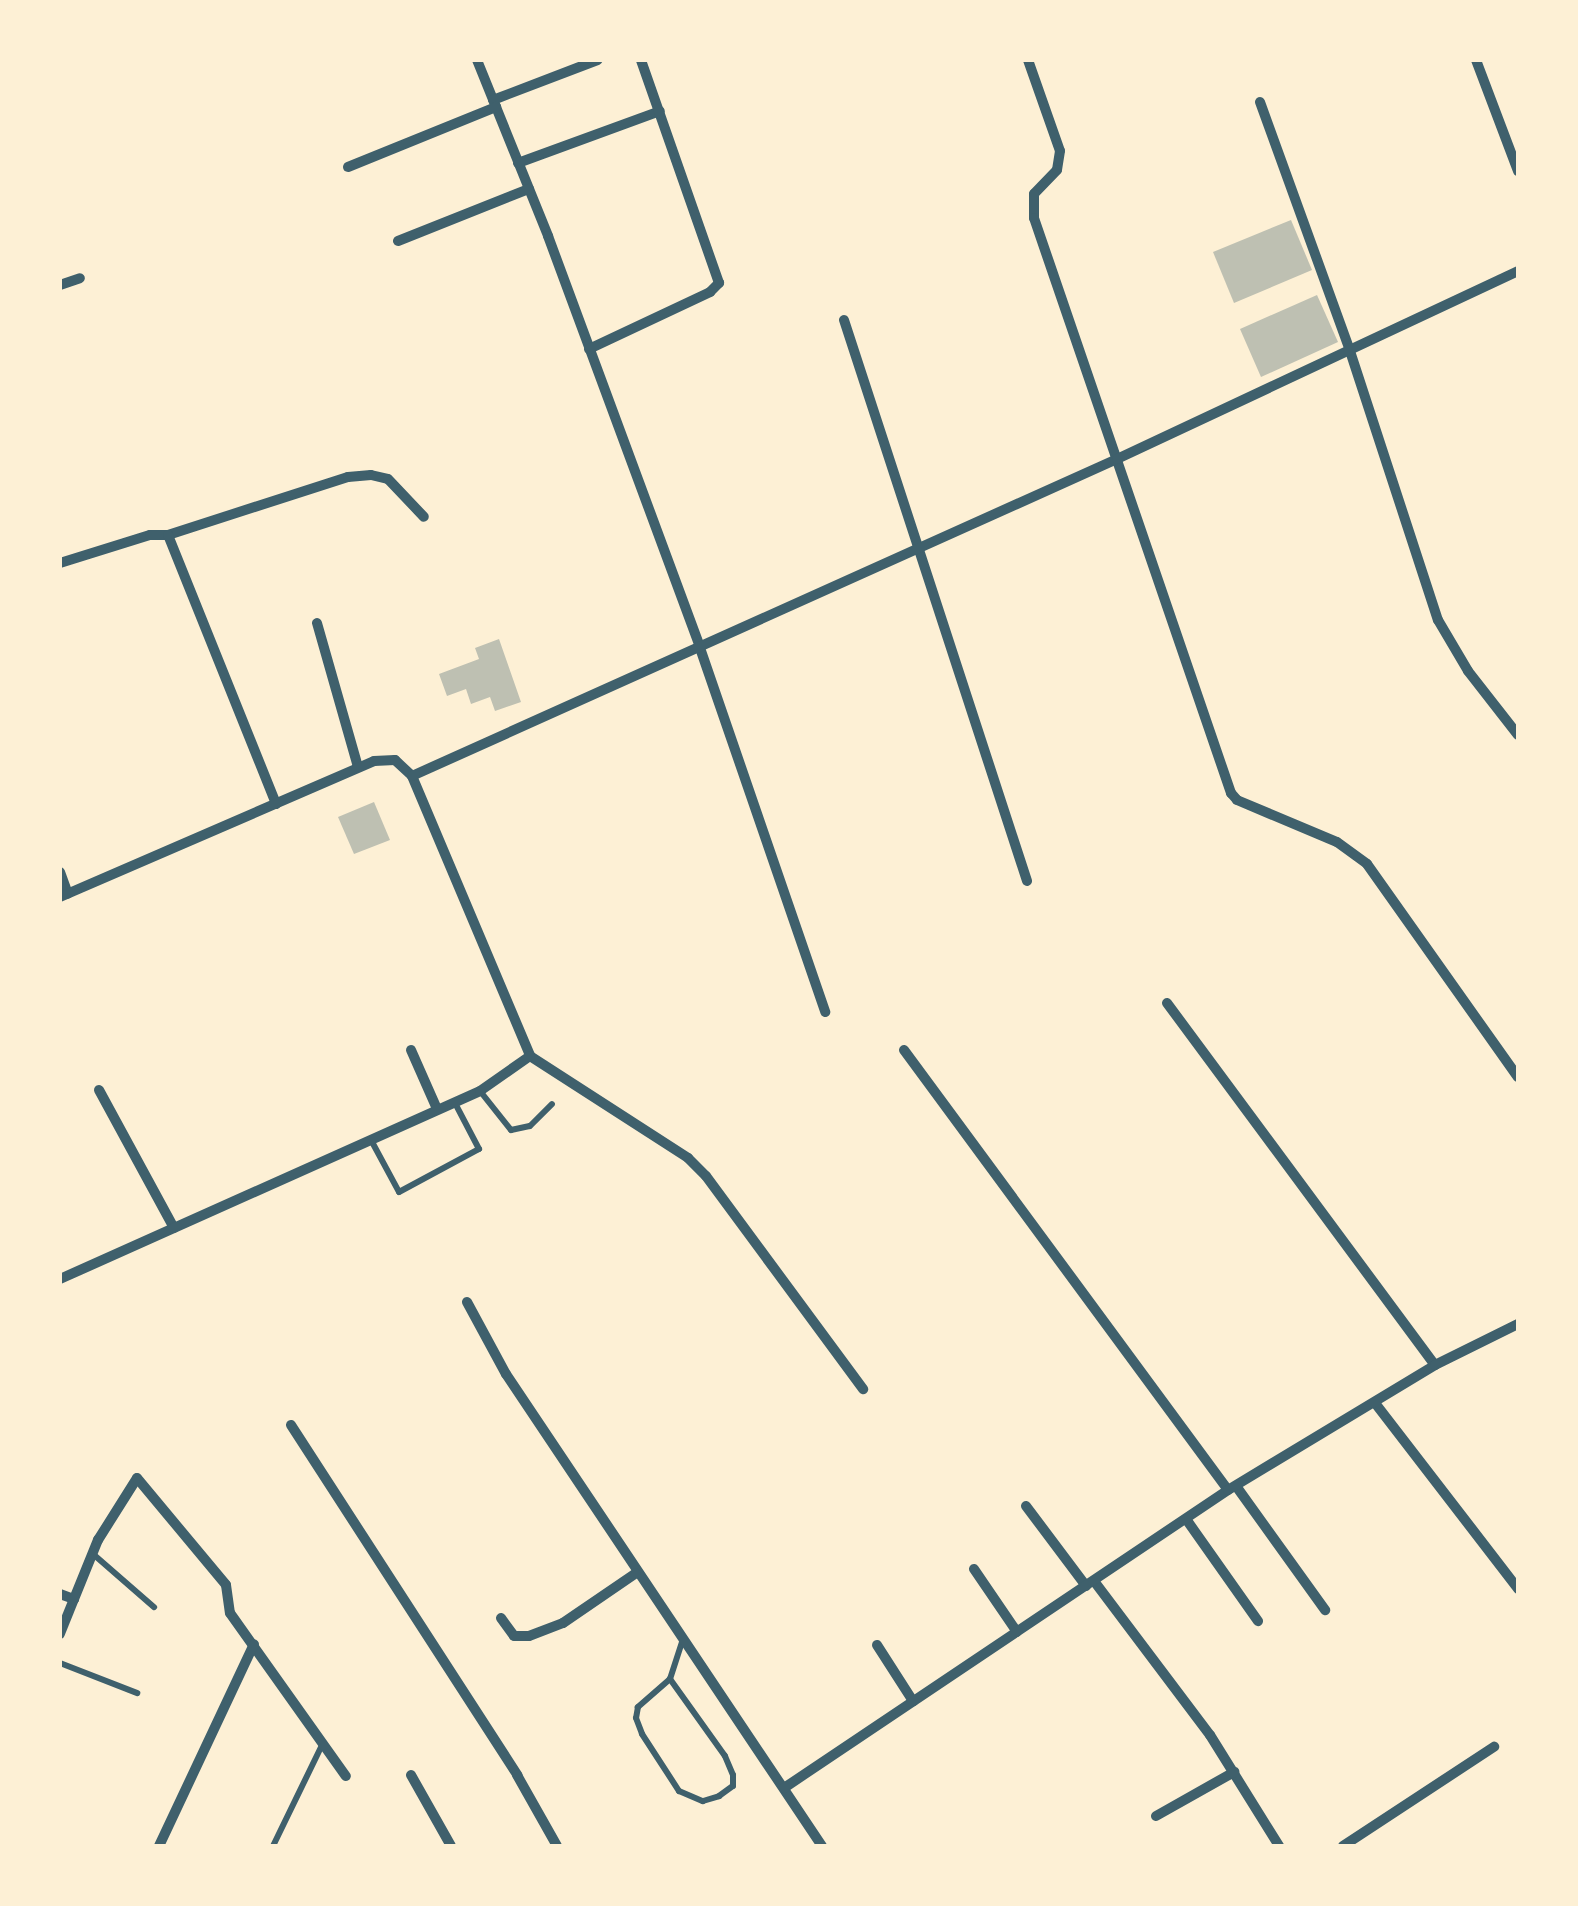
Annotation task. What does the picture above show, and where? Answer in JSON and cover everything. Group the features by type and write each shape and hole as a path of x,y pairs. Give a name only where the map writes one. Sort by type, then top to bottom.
{"street":[{"path":"477,60 700,648 825,1012"},
{"path":"348,166 598,60"},
{"path":"589,348 710,292 718,283 641,60"},
{"path":"1028,60 1060,151 1057,170 1034,194 1034,218 1231,794 1337,842 1367,864 1518,1078"},
{"path":"1476,60 1518,170"},
{"path":"1260,102 1349,348 1438,620 1468,671 1518,735"},
{"path":"518,164 660,111"},
{"path":"398,241 529,189"},
{"path":"412,776 1117,459 1518,272"},
{"path":"60,285 80,278"},
{"path":"844,320 921,544 1027,881"},
{"path":"60,563 150,535 168,535 348,477 371,475 388,479 424,517"},
{"path":"168,535 276,804"},
{"path":"318,623 358,767"},
{"path":"60,872 64,896 358,767 396,760 412,776 530,1056 688,1158 706,1176 863,1389"},
{"path":"1167,1003 1435,1365"},
{"path":"411,1050 437,1109"},
{"path":"904,1050 1324,1610"},
{"path":"60,1278 480,1091 530,1056"},
{"path":"99,1090 174,1228"},
{"path":"467,1302 506,1374 822,1846"},
{"path":"784,1788 1232,1488 1435,1365 1518,1324"},
{"path":"1375,1403 1518,1590"},
{"path":"290,1425 517,1775 556,1846"},
{"path":"60,1634 93,1554 137,1478 226,1585 230,1613 346,1776"},
{"path":"1026,1506 1234,1772 1278,1846"},
{"path":"1186,1519 1258,1621"},
{"path":"974,1569 1017,1632"},
{"path":"501,1618 514,1636 530,1636 563,1623 636,1573"},
{"path":"60,1594 74,1600"},
{"path":"159,1846 254,1644"},
{"path":"877,1645 913,1701"},
{"path":"1343,1846 1494,1747"},
{"path":"1156,1816 1234,1772"},
{"path":"410,1774 451,1846"}],"lane":[{"path":"480,1091 511,1130 530,1126 552,1104"},
{"path":"370,1138 399,1192 479,1148 454,1102"},
{"path":"93,1554 154,1606"},
{"path":"670,1679 725,1756 733,1775 733,1786 719,1796 703,1801 679,1791 642,1734 638,1706 670,1679 682,1642"},
{"path":"60,1663 138,1693"},
{"path":"274,1846 322,1744"}],"building":[{"path":"1291,220 1312,270 1234,303 1213,252"},
{"path":"1317,295 1338,342 1261,377 1240,329"},
{"path":"499,639 521,702 495,711 490,697 471,704 466,689 447,696 439,674 479,659 475,648"},
{"path":"374,802 390,840 354,854 338,817"}]}
